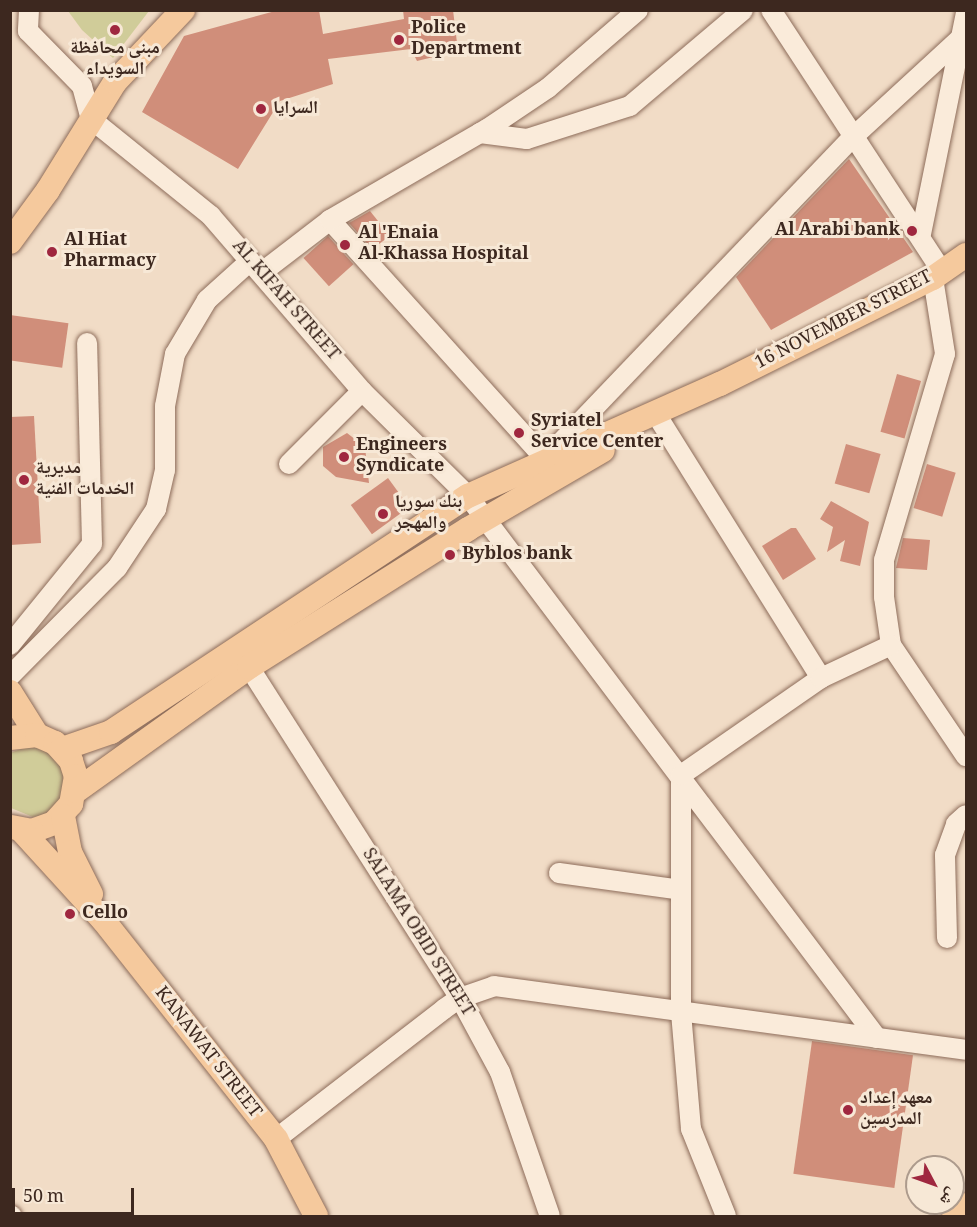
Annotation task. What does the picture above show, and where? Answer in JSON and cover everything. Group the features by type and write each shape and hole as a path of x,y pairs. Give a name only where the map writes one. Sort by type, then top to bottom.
{"main road":[{"path":"10,242 48,190 115,82 183,10"},
{"name":"16 NOVEMBER STREET","path":"720,384 937,275 966,255"},
{"path":"62,749 111,732 468,496 545,459 720,384"},
{"path":"16,829 44,828 63,816 76,791 249,667 483,519 586,458 661,422 720,384"},
{"path":"10,692 37,735 62,749 76,776 76,791"},
{"path":"10,738 37,735"},
{"path":"63,816 70,852 104,921"},
{"name":"KANAWAT STREET","path":"16,829 104,921 276,1139 316,1216"},
{"path":"954,1216 966,1205"}],"street":[{"path":"10,16 18,10"},
{"path":"29,10 28,31 82,86 92,119"},
{"path":"10,676 117,568 156,509 165,470 165,406 175,354 207,300 330,220 480,133 548,87 638,10"},
{"path":"480,133 527,139 630,106 743,10"},
{"path":"771,10 853,137 921,234 937,275 945,354 884,560 891,645 966,756"},
{"path":"921,234 964,35 966,12"},
{"path":"330,220 545,459 853,137 964,35"},
{"name":"AL KIFAH STREET","path":"92,119 211,216 362,391 468,496 483,519 681,775 877,1038"},
{"path":"10,645 92,544 87,343"},
{"path":"289,464 362,391"},
{"path":"661,422 820,678"},
{"path":"726,1216 691,1129 681,1011 681,775 820,678 891,645"},
{"name":"SALAMA OBID STREET","path":"249,667 460,998 500,1072 550,1216"},
{"path":"947,938 945,855 956,825 966,815"},
{"path":"559,873 681,890"},
{"path":"276,1139 460,998 494,986 966,1050"}],"shaded area":[{"path":"68,11 149,11 113,58 82,30"},
{"path":"35,744 57,752 68,792 50,814 33,817 11,808 10,753"}],"building":[{"path":"279,10 319,10 323,34 404,19 403,10 453,10 458,51 417,61 411,49 328,59 333,84 280,101 238,169 142,112 184,36"},
{"path":"849,159 913,252 771,330 736,277"},
{"path":"370,211 390,236 372,249 349,223"},
{"path":"328,236 353,264 329,286 303,258"},
{"path":"10,315 68,323 62,368 10,360"},
{"path":"897,374 921,381 904,439 880,432"},
{"name":"مديرية الخدمات الفنية","path":"34,416 41,543 10,545 10,417"},
{"name":"Engineers Syndicate","path":"347,433 365,447 369,483 336,477 323,466 323,447"},
{"path":"846,444 881,454 869,493 835,483"},
{"path":"927,464 956,473 942,517 914,508"},
{"path":"388,478 409,507 372,534 351,505"},
{"path":"831,501 869,522 860,566 840,561 845,540 827,552 833,527 820,519"},
{"path":"791,528 796,528 816,559 783,580 762,546"},
{"path":"903,538 930,540 927,570 896,568"},
{"name":"معهد إعداد المدرسين","path":"812,1041 913,1055 894,1188 793,1174"}],"place":[{"name":"مبنى محافظة السويداء","path":"115,30"},
{"name":"Police Department","path":"399,40"},
{"name":"السرايا","path":"261,109"},
{"name":"Al Arabi bank","path":"912,231"},
{"name":"Al 'Enaia Al-Khassa Hospital","path":"345,245"},
{"name":"Al Hiat Pharmacy","path":"52,252"},
{"name":"Syriatel Service Center","path":"519,433"},
{"name":"Engineers Syndicate","path":"344,457"},
{"name":"مديرية الخدمات الفنية","path":"24,480"},
{"name":"بنك سوريا والمهجر","path":"383,514"},
{"name":"Byblos bank","path":"450,555"},
{"name":"Cello","path":"70,914"},
{"name":"معهد إعداد المدرسين","path":"848,1110"}]}
